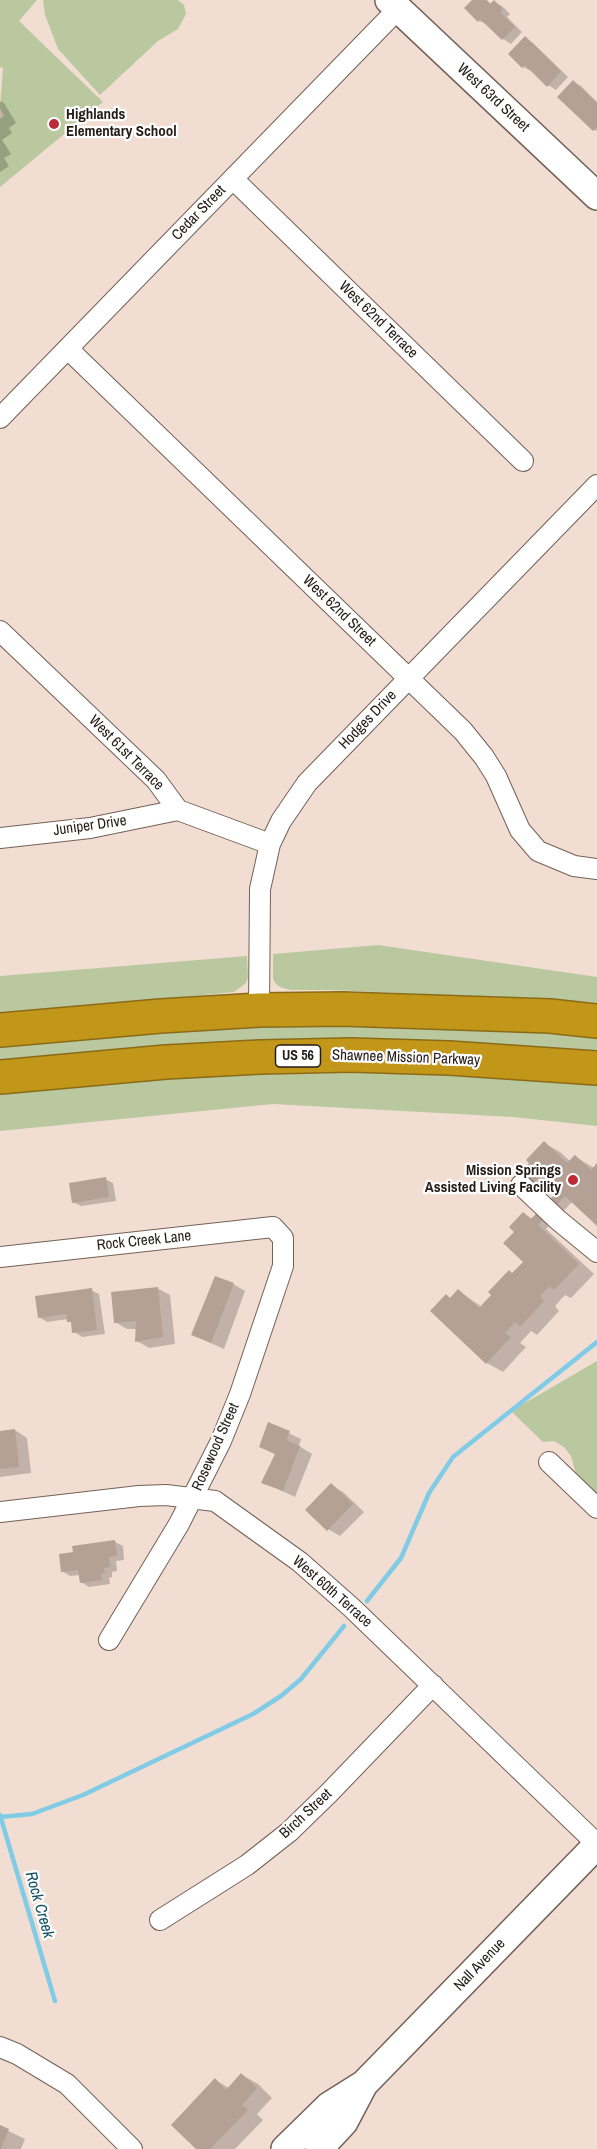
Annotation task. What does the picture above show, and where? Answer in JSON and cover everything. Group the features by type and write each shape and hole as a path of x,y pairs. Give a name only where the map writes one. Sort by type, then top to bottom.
{"highway":[{"path":"0,1030 259,1011 342,1009 550,1016 597,1021"},
{"name":"Shawnee Mission Parkway","path":"0,1077 166,1062 317,1056 449,1058 597,1068"}],"main road":[{"name":"West 63rd Street","path":"394,4 597,196"},
{"name":"Nall Avenue","path":"285,2149 329,2106 364,2084 597,1845"},
{"name":"Nall Avenue","path":"319,2149 344,2122 364,2084"}],"street":[{"name":"Cedar Street","path":"0,418 233,179 394,4"},
{"name":"West 62nd Terrace","path":"233,179 523,461"},
{"name":"West 62nd Street","path":"68,349 456,724 484,757 496,776 520,830 538,851 574,866 597,869"},
{"name":"Hodges Drive","path":"259,1011 260,889 270,844 280,821 307,783 597,485"},
{"name":"West 61st Terrace","path":"0,631 156,780 178,810"},
{"name":"Juniper Drive","path":"0,838 90,828 178,810"},
{"path":"178,810 270,844"},
{"path":"521,1185 597,1252"},
{"name":"Rock Creek Lane","path":"0,1257 273,1227 283,1238"},
{"name":"Rosewood Street","path":"109,1640 136,1599 193,1497 224,1432 272,1303 283,1266 283,1238"},
{"path":"549,1462 597,1508"},
{"name":"West 60th Terrace","path":"0,1512 139,1496 193,1497 215,1501 300,1562 352,1608 597,1845"},
{"name":"Birch Street","path":"160,1920 247,1865 289,1832 433,1685"},
{"path":"0,2047 17,2054 67,2084 132,2149"}],"green space":[{"path":"0,0 37,0 19,21 103,102 0,187 0,119 4,116 0,108 3,68 0,67"},
{"path":"43,0 178,0 184,5 186,14 178,29 158,41 100,95 58,49 45,15"},
{"path":"378,945 597,977 597,1004 472,996 291,990 282,988 273,979 273,954"},
{"path":"247,956 246,983 234,992 0,1016 0,976"},
{"path":"345,1023 597,1033 597,1055 0,1065 0,1044 170,1028"},
{"path":"241,1074 465,1075 597,1084 597,1126 513,1117 273,1104 0,1131 0,1094 102,1083"},
{"path":"597,1361 597,1495 576,1474 571,1456 564,1447 554,1441 543,1442 511,1411"}],"building":[{"path":"472,0 486,0 490,4 494,0 503,9 500,12 515,27 502,40 480,19 478,22 464,8"},
{"path":"525,36 561,71 547,87 525,65 522,68 508,54"},
{"path":"573,80 597,103 597,127 593,131 557,97"},
{"path":"544,1141 567,1163 575,1155 591,1170 597,1163 597,1226 565,1196 538,1225 579,1264 554,1290 549,1286 540,1296 544,1301 520,1327 515,1322 505,1333 511,1337 486,1364 430,1311 446,1294 450,1298 458,1289 479,1308 491,1295 488,1292 509,1270 512,1273 523,1262 503,1243 514,1232 509,1227 523,1212 531,1219 559,1190 542,1174 530,1186 518,1174 529,1163 526,1160"},
{"path":"106,1177 109,1197 72,1203 69,1183"},
{"path":"215,1276 234,1283 211,1343 191,1335"},
{"path":"158,1287 163,1337 135,1342 136,1321 114,1323 111,1292"},
{"path":"92,1288 97,1330 72,1333 71,1322 67,1322 66,1314 38,1318 35,1296"},
{"path":"268,1422 290,1431 286,1440 300,1446 283,1491 261,1483 275,1454 259,1447"},
{"path":"15,1429 19,1467 0,1469 0,1431"},
{"path":"331,1483 353,1504 327,1531 305,1510"},
{"path":"115,1540 117,1556 109,1557 110,1567 104,1568 105,1573 101,1574 102,1580 80,1583 78,1570 61,1572 59,1554 73,1552 72,1546"},
{"path":"241,2073 257,2088 242,2105 248,2110 210,2149 196,2149 171,2125 215,2078 226,2090"},
{"path":"0,2125 9,2129 1,2149 0,2149"}],"waterway":[{"path":"367,1601 401,1558 429,1493 453,1457 597,1342"},
{"path":"0,1817 32,1814 83,1795 253,1714 281,1696 301,1679 344,1626"},
{"name":"Rock Creek","path":"0,1815 55,2001"}],"place":[{"name":"Highlands Elementary School","path":"54,124"},
{"name":"Mission Springs Assisted Living Facility","path":"573,1180"}]}
